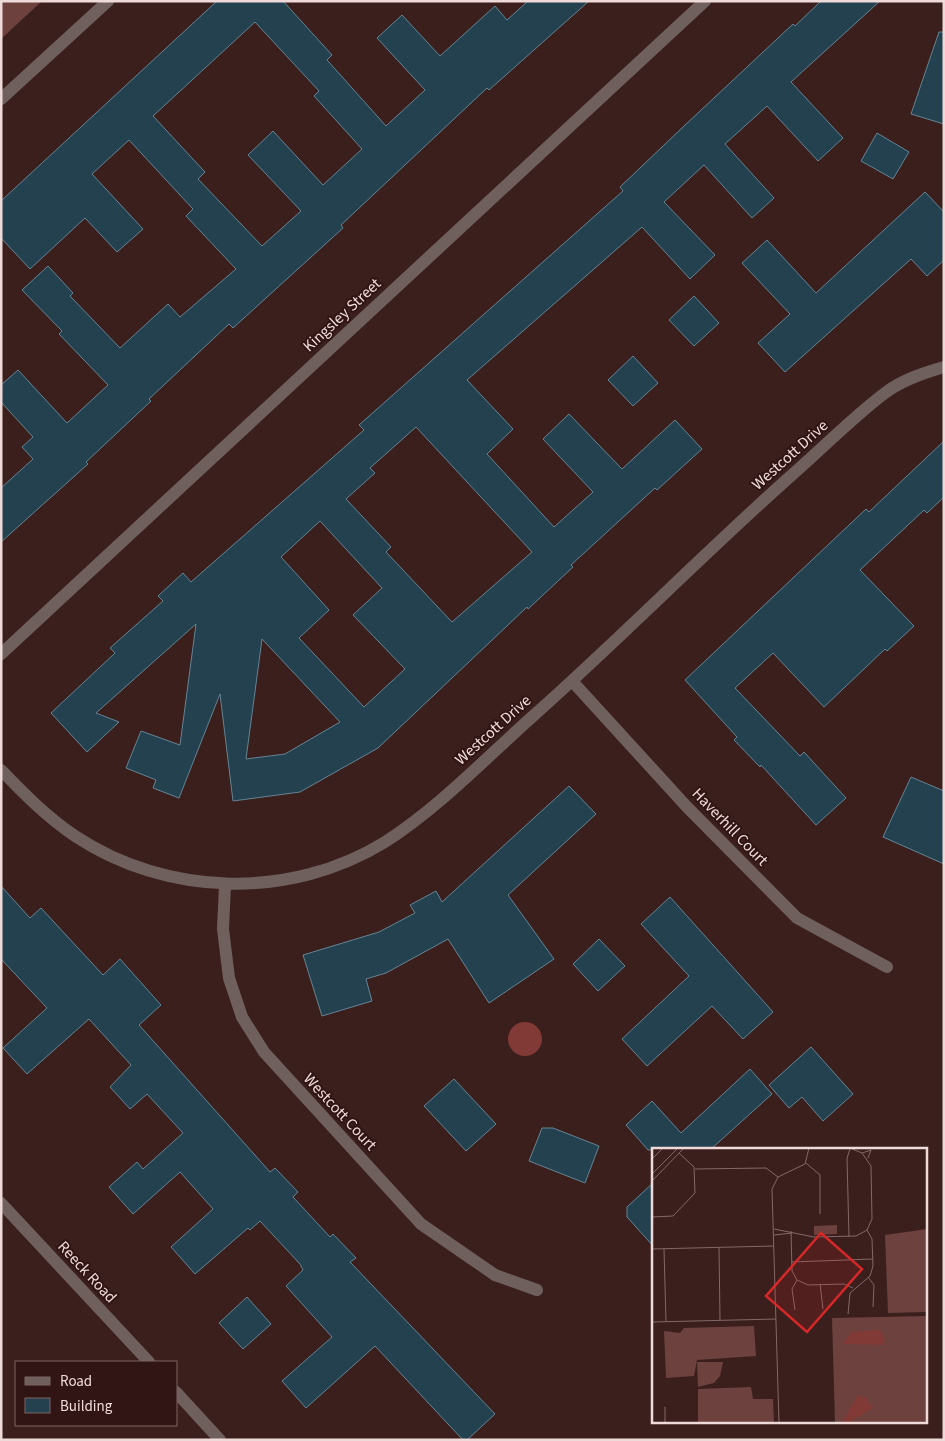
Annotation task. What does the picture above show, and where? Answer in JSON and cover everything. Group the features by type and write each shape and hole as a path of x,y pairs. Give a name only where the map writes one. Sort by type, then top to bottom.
{"street":[{"path":"1,99 108,1"},
{"name":"Kingsley Street","path":"1,654 705,1"},
{"name":"Westcott Drive","path":"1,770 50,818 104,853 144,869 186,880 225,884 272,883 333,867 383,843 415,821 572,682 779,487 887,391 917,375 944,367"},
{"name":"Haverhill Court","path":"572,682 687,807 797,918 887,967"},
{"name":"Westcott Court","path":"225,884 223,929 229,978 242,1017 264,1052 421,1224 495,1275 537,1290"},
{"name":"Reeck Road","path":"1,1203 148,1361"},
{"path":"178,1394 220,1440"}],"shaded area":[{"path":"1,1 42,1 1,39"},
{"path":"525,1022 532,1023 537,1027 541,1032 541,1046 537,1051 532,1055 525,1056 518,1055 513,1051 509,1046 508,1039 509,1032 513,1027 518,1023"}],"building":[{"path":"217,1 283,1 332,55 327,60 386,126 425,90 377,38 402,15 440,56 495,6 507,20 528,1 589,1 489,90 487,88 341,225 343,228 233,328 229,324 149,399 151,401 86,462 88,464 1,542 1,488 33,459 22,447 33,437 1,402 1,385 18,370 67,423 108,385 59,334 62,331 22,290 48,266 73,293 70,296 120,348 168,304 180,317 236,269 186,216 193,209 129,140 92,174 143,229 117,252 85,218 30,269 1,238 1,201","holes":["255,22 319,91 314,96 362,149 323,185 273,131 248,155 301,211 262,246 198,179 205,172 153,116"]},
{"path":"821,1 880,1 791,82 843,138 818,161 767,106 725,144 774,198 752,218 704,165 664,202 715,255 690,279 642,227 467,380 513,429 487,454 554,527 593,492 543,439 569,414 622,469 675,420 702,449 657,490 655,488 571,565 573,567 528,609 527,607 378,748 300,792 233,801 220,694 179,798 153,788 156,780 126,768 141,731 180,745 196,624 96,713 119,722 87,752 51,713 115,653 110,648 163,601 158,596 183,573 191,582 364,430 359,425 623,191 620,187 793,24 795,26","holes":["416,427 532,552 452,622 386,552 391,547 346,499 375,473 370,468","320,521 382,588 353,615 405,669 364,707 299,638 329,610 281,557","262,639 340,722 285,754 246,759"]},
{"path":"939,32 944,32 944,124 911,114"},
{"path":"877,133 909,152 893,179 861,161"},
{"path":"925,192 944,212 944,260 927,276 911,259 785,372 758,343 790,314 742,263 767,240 816,293"},
{"path":"694,296 719,323 694,346 669,320"},
{"path":"633,356 658,383 633,406 608,380"},
{"path":"944,441 944,497 927,513 924,510 860,570 914,626 887,651 885,649 824,707 773,653 735,688 800,756 804,752 846,798 816,825 761,765 760,767 734,740 737,737 685,680 866,509 869,512"},
{"path":"911,777 944,791 944,864 883,837"},
{"path":"569,786 596,814 508,895 554,959 489,1003 448,939 386,973 366,979 372,1001 322,1016 303,955 379,932 415,913 410,905 436,891 442,902"},
{"path":"1,886 30,918 41,908 103,975 120,959 161,1005 139,1025 270,1172 275,1168 298,1192 293,1197 330,1237 333,1234 356,1258 350,1262 495,1414 467,1440 463,1440 375,1346 306,1408 282,1381 332,1337 286,1286 303,1270 300,1264 260,1221 250,1230 248,1228 195,1274 171,1247 213,1209 180,1172 133,1214 109,1187 137,1162 143,1169 183,1133 147,1094 130,1109 110,1087 131,1065 89,1019 27,1074 3,1048 47,1008 1,959"},
{"path":"670,897 773,1012 743,1039 712,1006 647,1066 622,1039 689,976 641,924"},
{"path":"599,939 625,966 598,991 573,964"},
{"path":"811,1047 853,1094 823,1121 802,1097 789,1108 769,1085"},
{"path":"750,1069 772,1094 712,1148 652,1148 652,1150 648,1150 626,1125 652,1101 681,1133"},
{"path":"454,1079 496,1124 466,1151 424,1106"},
{"path":"542,1128 553,1128 599,1146 585,1183 529,1161"},
{"path":"652,1184 652,1245 627,1217 627,1207"},
{"path":"247,1297 271,1324 243,1349 219,1323"}]}
